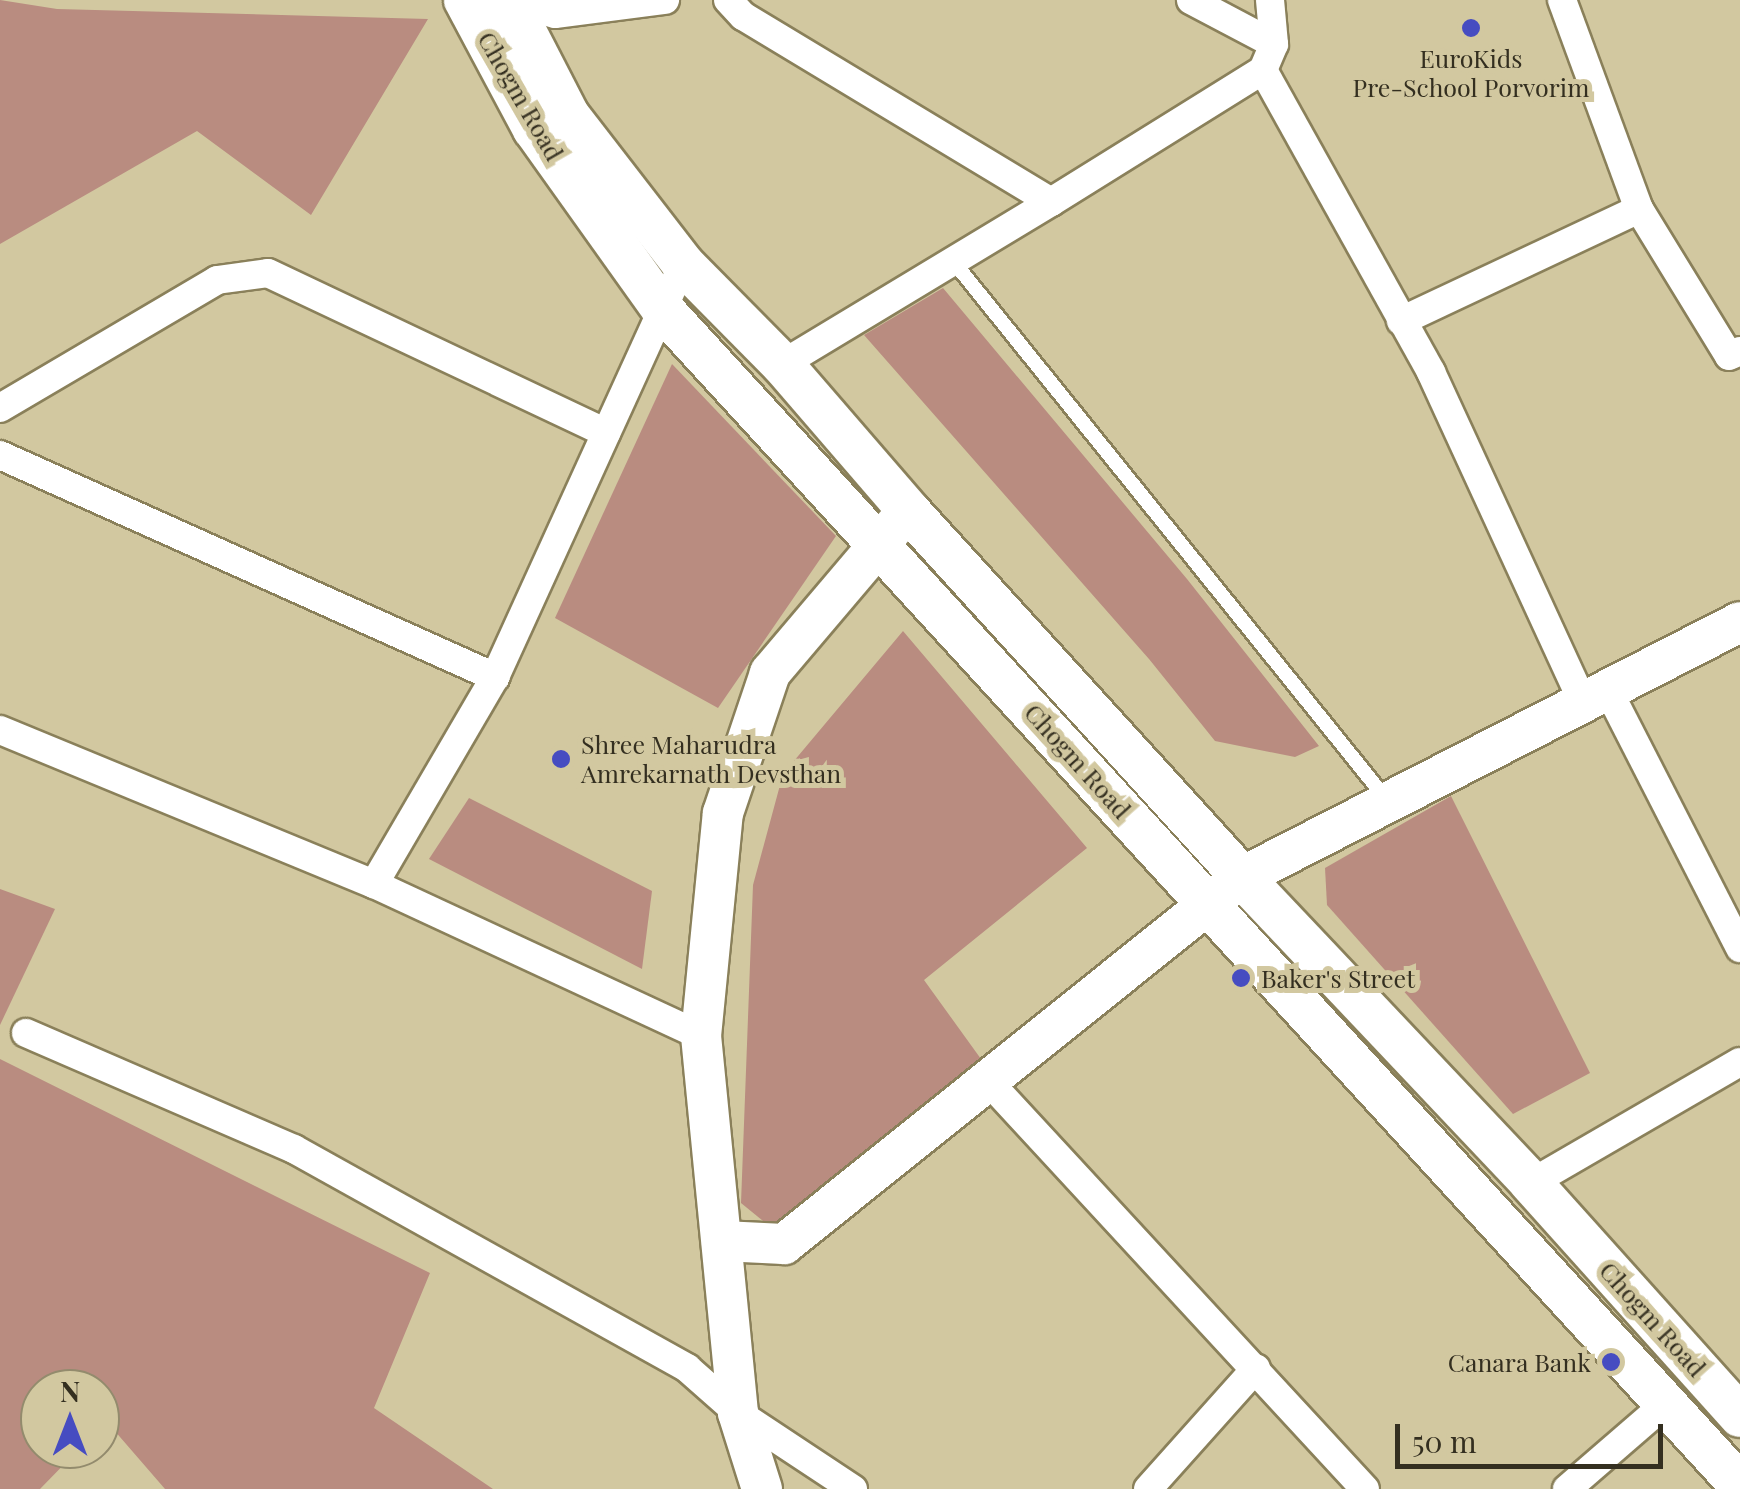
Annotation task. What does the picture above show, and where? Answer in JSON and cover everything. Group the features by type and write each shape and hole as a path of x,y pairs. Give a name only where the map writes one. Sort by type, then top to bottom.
{"main road":[{"name":"Chogm Road","path":"466,0 534,129 663,310 1740,1485"},
{"name":"Chogm Road","path":"508,0 568,115 684,264 782,364 908,510 1242,876 1531,1183 1740,1416"}],"street":[{"path":"508,0 555,14 665,0"},
{"path":"728,0 743,16 1051,202"},
{"path":"1192,0 1268,57 1596,697 1740,948"},
{"path":"1268,57 1270,0"},
{"path":"1562,0 1639,209 1728,356 1740,351"},
{"path":"782,364 1051,202 1268,57"},
{"path":"1402,321 1639,209"},
{"path":"374,884 496,678 684,264"},
{"path":"0,408 218,280 268,272 606,433"},
{"path":"0,455 496,678"},
{"path":"762,1489 738,1413 700,1036 724,814 770,673 908,510"},
{"path":"722,1241 784,1244 1242,876 1740,622"},
{"path":"0,730 374,884 700,1036"},
{"path":"26,1033 294,1149 688,1368 738,1413 853,1489"},
{"path":"1531,1183 1740,1062"},
{"path":"990,1082 1365,1489"},
{"path":"1148,1489 1256,1368"},
{"path":"1566,1489 1665,1404"}],"lane":[{"path":"953,261 1387,800"}],"shaded area":[{"path":"0,0 57,9 428,19 311,215 197,131 0,244"},
{"path":"943,288 1187,579 1319,746 1295,757 1215,741 1149,659 864,335"},
{"path":"672,364 836,536 718,708 555,618"},
{"path":"903,631 1087,848 924,980 981,1059 773,1229 741,1203 753,885 783,774"},
{"path":"1451,796 1590,1073 1513,1114 1327,905 1325,868"},
{"path":"469,798 652,891 642,969 429,859"},
{"path":"0,889 55,909 0,1025"},
{"path":"0,1059 430,1273 374,1408 493,1489 165,1489 120,1437 120,1369 20,1369 20,1469 60,1469 40,1489 0,1489"}],"place":[{"name":"EuroKids Pre-School Porvorim","path":"1471,28"},
{"name":"Shree Maharudra Amrekarnath Devsthan","path":"561,759"},
{"name":"Baker's Street","path":"1241,978"},
{"name":"Canara Bank","path":"1611,1362"}]}
